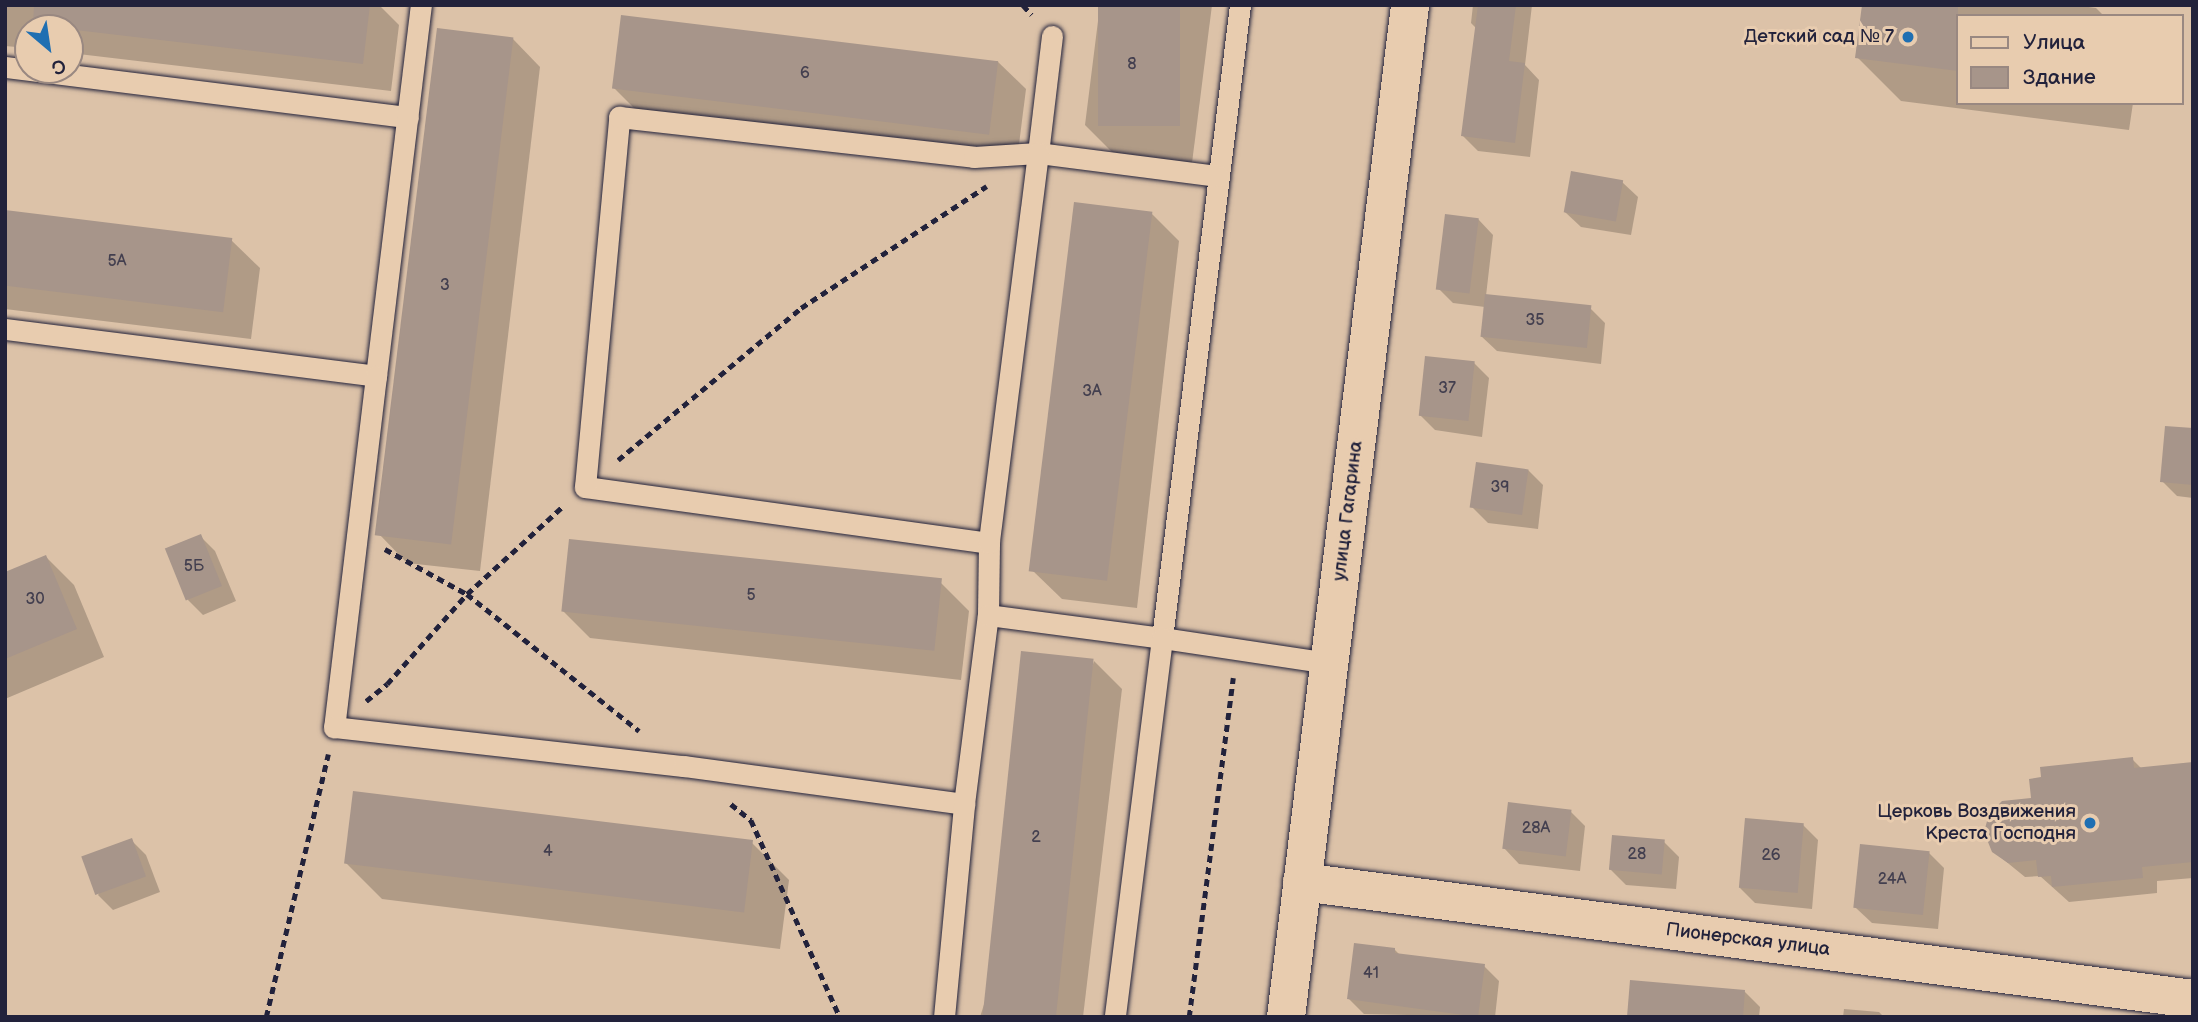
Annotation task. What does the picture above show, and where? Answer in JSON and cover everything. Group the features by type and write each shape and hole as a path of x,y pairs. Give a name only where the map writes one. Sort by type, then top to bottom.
{"main road":[{"name":"улица Гагарина","path":"1286,1017 1410,5"},
{"name":"Пионерская улица","path":"1302,882 2193,999"}],"lane":[{"path":"421,5 334,727 684,766 964,804"},
{"path":"1115,1017 1240,5"},
{"path":"944,1017 964,804 988,615 989,542 1052,36"},
{"path":"5,67 408,117"},
{"path":"989,542 584,487 619,117 974,157 1038,153 1218,176"},
{"path":"5,329 376,376"},
{"path":"988,615 1329,663"}],"path":[{"path":"266,1017 334,727 387,684 467,594 584,487 801,308 1038,153"},
{"path":"1189,1017 1237,649"}],"building":[{"path":"34,5 370,5 363,64 84,31 84,14 34,14"},
{"path":"1098,5 1180,5 1180,126 1098,126"},
{"path":"1478,5 1516,5 1509,61 1525,63 1515,143 1461,136"},
{"name":"Детский сад № 7","path":"1862,5 1958,5 1956,71 1855,58"},
{"path":"621,15 998,61 989,135 612,88"},
{"path":"437,28 513,37 451,545 375,535"},
{"path":"1571,171 1623,180 1616,222 1564,212"},
{"path":"1074,202 1152,212 1107,581 1029,571"},
{"path":"5,210 232,238 223,312 5,286"},
{"path":"1445,214 1479,218 1469,294 1436,289"},
{"path":"1485,294 1591,305 1587,348 1481,337"},
{"path":"1425,356 1475,361 1468,421 1419,416"},
{"path":"2165,426 2193,428 2193,485 2160,482"},
{"path":"1476,462 1528,469 1522,515 1470,508"},
{"path":"201,534 222,586 186,601 165,549"},
{"path":"569,539 942,578 934,651 561,612"},
{"path":"46,555 77,629 5,659 5,572"},
{"path":"1021,651 1094,659 1056,1017 983,1017"},
{"name":"Церковь Воздвижения Креста Господня","path":"2133,757 2134,768 2193,762 2193,862 2142,867 2143,878 2052,887 2051,876 2038,877 2036,860 2008,863 1992,852 1984,832 1989,814 2002,801 2031,798 2029,779 2041,777 2040,767"},
{"path":"353,791 753,840 744,913 344,863"},
{"path":"1508,802 1572,810 1566,856 1502,849"},
{"path":"1745,818 1804,823 1798,893 1739,888"},
{"path":"1612,835 1665,840 1662,874 1609,870"},
{"path":"132,838 146,877 95,895 81,856"},
{"path":"1860,844 1930,851 1923,915 1853,908"},
{"path":"1354,943 1395,948 1395,953 1485,964 1478,1017 1347,999"},
{"path":"1630,980 1745,990 1743,1017 1627,1017"}],"place":[{"name":"Детский сад № 7","path":"1908,37"},
{"name":"Церковь Воздвижения Креста Господня","path":"2090,823"}]}
